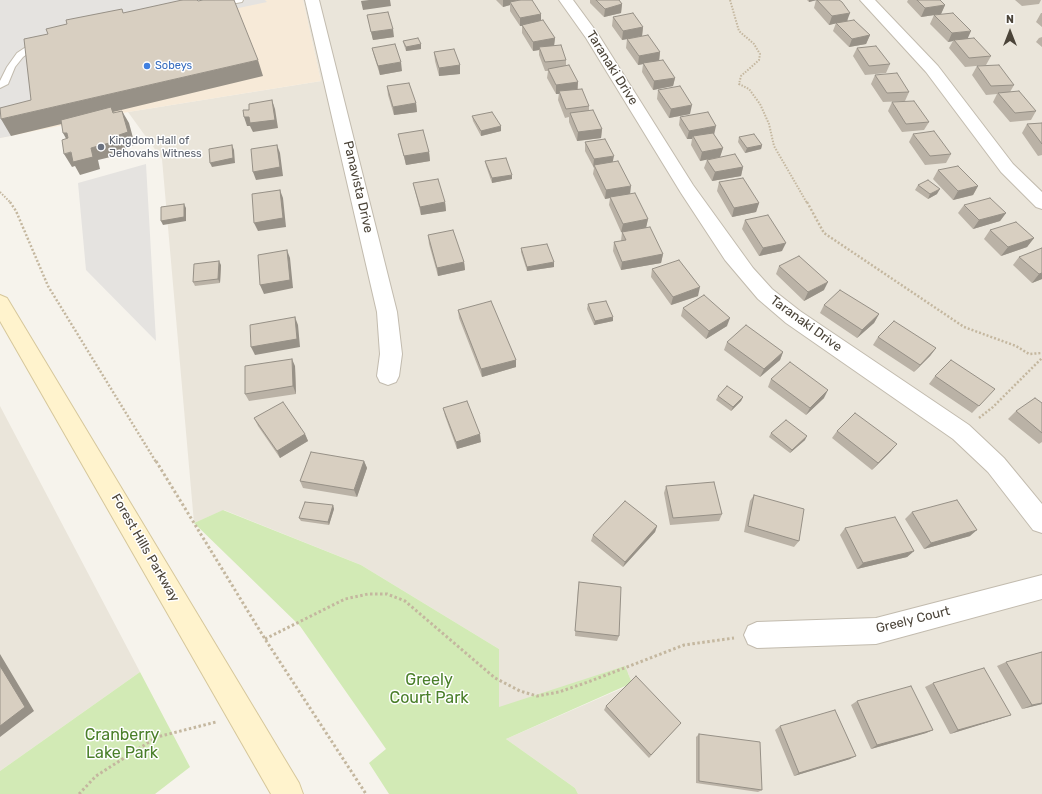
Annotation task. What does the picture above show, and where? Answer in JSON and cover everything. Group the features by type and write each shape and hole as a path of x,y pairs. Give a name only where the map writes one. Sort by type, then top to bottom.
{"main road":[{"name":"Forest Hills Parkway","path":"0,302 288,794"}],"street":[{"name":"Panavista Drive","path":"312,0 387,312 391,354 388,376"},
{"name":"Taranaki Drive","path":"566,0 593,36 686,189 732,255 765,294 792,317 961,432 996,465 1042,522"},
{"path":"867,0 932,69 1007,168 1042,203"},
{"name":"Greely Court","path":"757,635 876,631 1042,587"}],"lane":[{"path":"212,6 239,0"},
{"path":"0,85 5,82 4,74 20,55 34,45 46,40"}],"path":[{"path":"730,0 739,31 754,44 760,54 759,60 741,76 738,84 749,89 760,104 769,124 774,146 783,159 824,233 964,327 1016,346 1029,354 1042,354"},
{"path":"0,192 9,200 16,211 48,286 265,639 366,794"},
{"path":"961,432 993,407 1042,358"},
{"path":"265,639 345,599 368,594 387,594 405,601 495,678 520,691 537,696 559,692 588,682 684,645 757,635"},
{"path":"79,794 96,776 157,737 242,716"}],"shaded area":[{"path":"0,0 303,0 321,81 128,112 0,138"},
{"path":"0,0 265,0 267,2 215,13 36,78 41,117 11,124 11,136 0,138"},
{"path":"303,0 1042,0 1042,794 578,794 575,788 506,739 632,684 628,673 498,708 499,649 361,565 224,510 194,523 162,159 128,112 321,81"},
{"path":"146,164 156,341 86,270 78,183"},
{"path":"0,406 140,672 0,771"}],"green space":[{"name":"Greely Court Park","path":"223,510 361,565 499,649 499,707 625,666 632,683 506,739 575,788 578,794 389,794 369,763 386,749 300,626 194,523"},
{"name":"Cranberry Lake Park","path":"140,672 190,767 155,794 0,794 0,771"}],"building":[{"name":"Sobeys","path":"182,0 234,0 258,60 1,119 0,108 31,100 24,39 48,34 46,29 67,24 66,20 122,9 123,13"},
{"path":"532,0 541,14 520,18 510,2"},
{"path":"596,0 619,0 622,4 605,9"},
{"path":"817,0 839,0 850,13 832,16"},
{"path":"917,0 940,0 945,5 925,8"},
{"path":"388,12 393,29 371,32 367,15"},
{"path":"633,13 643,27 623,31 613,17"},
{"path":"953,13 971,31 952,33 934,15"},
{"path":"543,20 555,38 533,42 522,25"},
{"path":"854,20 870,35 852,39 836,23"},
{"path":"648,35 660,52 639,56 627,39"},
{"path":"418,38 421,44 406,47 403,41"},
{"path":"974,38 991,56 969,58 954,40"},
{"path":"395,44 401,62 378,66 372,48"},
{"path":"561,45 566,60 545,62 539,47"},
{"path":"876,46 890,64 869,66 857,48"},
{"path":"454,49 460,65 439,68 434,52"},
{"path":"663,60 675,78 654,81 643,63"},
{"path":"569,65 578,82 556,85 548,69"},
{"path":"999,65 1014,85 991,86 977,66"},
{"path":"897,73 909,92 887,93 875,75"},
{"path":"409,83 416,103 393,107 387,86"},
{"path":"680,86 692,105 671,109 658,90"},
{"path":"582,89 589,106 566,109 559,91"},
{"path":"1019,91 1036,111 1015,113 998,93"},
{"path":"272,100 275,120 250,123 249,117 244,117 243,110 249,110 249,104"},
{"path":"914,101 929,122 906,124 892,102"},
{"path":"111,107 113,113 122,111 128,132 119,135 120,140 91,148 93,157 73,162 71,152 64,154 62,140 68,138 67,133 63,133 61,120"},
{"path":"593,110 602,129 578,132 570,113"},
{"path":"492,112 501,126 481,131 472,116"},
{"path":"708,112 716,126 689,131 680,117"},
{"path":"1042,123 1042,144 1027,124"},
{"path":"423,130 429,152 404,156 398,134"},
{"path":"934,131 951,154 930,156 913,134"},
{"path":"713,133 723,148 702,152 693,136"},
{"path":"754,134 762,145 747,148 739,137"},
{"path":"605,139 614,156 594,159 585,142"},
{"path":"232,145 233,158 210,163 209,149"},
{"path":"277,145 280,167 253,172 251,149"},
{"path":"735,154 743,167 715,172 707,160"},
{"path":"506,158 512,175 492,178 485,161"},
{"path":"618,161 631,186 606,190 594,165"},
{"path":"958,166 978,186 958,191 938,170"},
{"path":"743,178 759,203 734,208 719,182"},
{"path":"438,179 445,202 420,207 413,183"},
{"path":"928,180 940,189 930,194 918,185"},
{"path":"280,190 283,218 254,223 252,194"},
{"path":"635,193 648,219 623,224 610,197"},
{"path":"990,198 1006,213 979,220 964,205"},
{"path":"184,204 184,217 161,221 161,207"},
{"path":"768,215 786,243 763,248 745,220"},
{"path":"1016,222 1034,238 1008,247 990,230"},
{"path":"650,227 663,254 622,262 614,242 626,240 622,232"},
{"path":"453,230 464,262 437,268 428,235"},
{"path":"547,244 554,262 527,267 521,248"},
{"path":"1042,248 1042,273 1039,274 1019,257"},
{"path":"287,250 290,280 260,285 258,255"},
{"path":"799,256 828,282 808,292 779,266"},
{"path":"679,260 700,287 673,297 652,269"},
{"path":"219,261 218,279 193,282 194,264"},
{"path":"840,290 879,314 862,330 824,305"},
{"path":"704,295 730,318 709,331 683,308"},
{"path":"491,301 516,360 481,369 458,310"},
{"path":"606,301 613,317 595,321 588,304"},
{"path":"295,317 297,339 251,347 250,325"},
{"path":"894,321 936,348 920,365 878,337"},
{"path":"746,325 783,352 764,369 727,342"},
{"path":"292,359 293,386 245,394 245,366"},
{"path":"951,360 995,389 979,406 935,376"},
{"path":"790,362 828,390 810,408 771,379"},
{"path":"727,386 743,397 733,407 718,396"},
{"path":"1035,398 1042,403 1042,433 1016,411"},
{"path":"467,401 480,434 456,442 443,408"},
{"path":"283,402 305,434 277,451 254,418"},
{"path":"855,413 897,444 878,463 837,431"},
{"path":"786,420 807,436 792,450 771,433"},
{"path":"311,452 364,461 354,490 300,481"},
{"path":"714,482 722,514 673,518 666,486"},
{"path":"754,495 804,509 799,541 748,526"},
{"path":"957,500 977,530 931,543 912,512"},
{"path":"625,501 657,526 625,562 593,535"},
{"path":"305,502 333,505 328,522 299,518"},
{"path":"895,517 914,551 863,563 845,528"},
{"path":"579,582 621,587 619,636 575,631"},
{"path":"1042,652 1042,703 1032,705 1006,662"},
{"path":"0,666 25,707 0,726"},
{"path":"984,668 1011,715 958,730 933,683"},
{"path":"636,676 681,723 651,755 606,706"},
{"path":"911,686 933,730 877,745 857,701"},
{"path":"835,710 856,756 799,773 780,726"},
{"path":"699,734 760,742 762,790 699,781"}],"place":[{"name":"Sobeys","path":"147,66"},
{"name":"Kingdom Hall of Jehovahs Witness","path":"101,147"}]}
